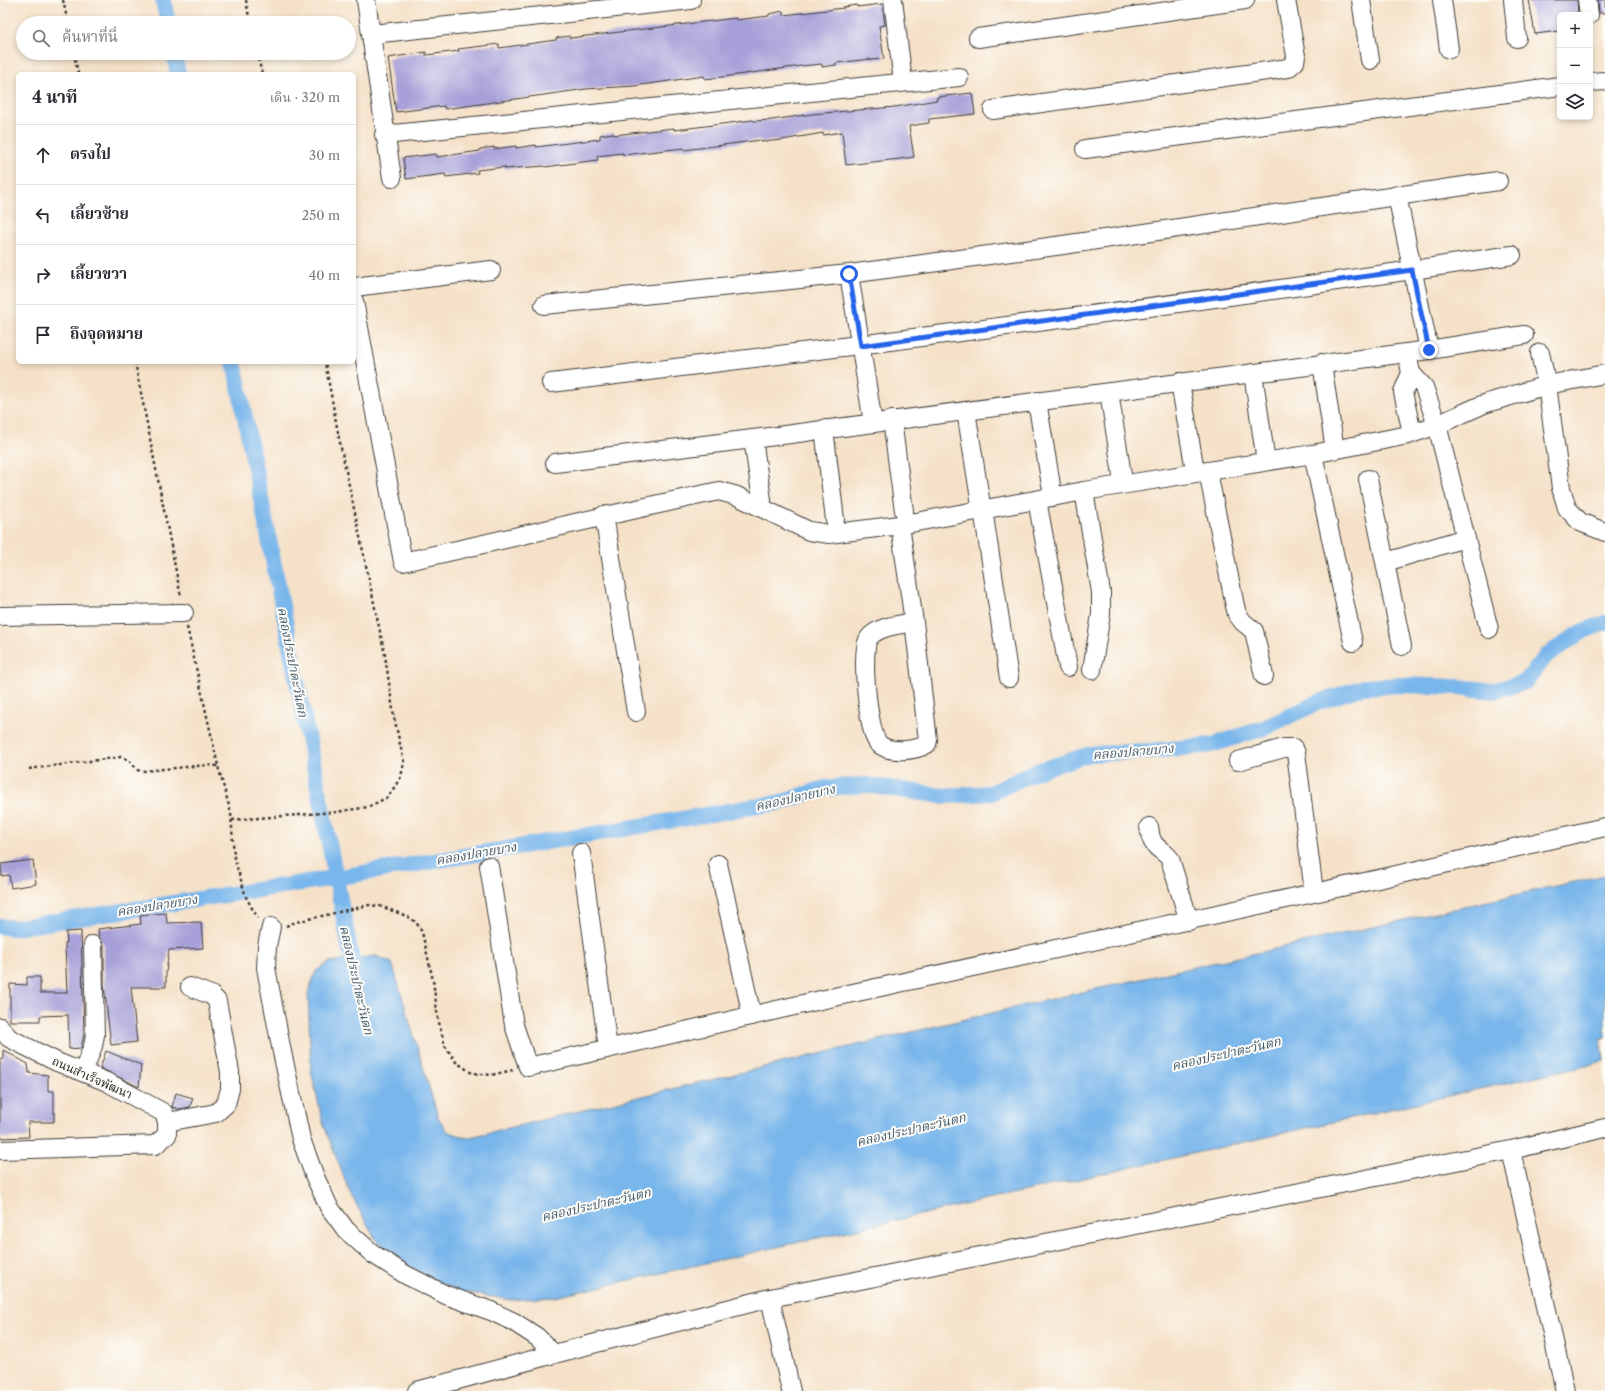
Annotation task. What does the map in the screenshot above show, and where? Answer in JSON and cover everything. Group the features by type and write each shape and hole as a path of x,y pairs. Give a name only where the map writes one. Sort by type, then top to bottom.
{"street":[{"path":"366,0 372,34 384,135 392,178"},
{"path":"372,34 690,0"},
{"path":"893,0 903,82"},
{"path":"978,38 1245,0"},
{"path":"993,110 1288,68 1296,62 1296,56 1286,0"},
{"path":"1361,0 1370,60"},
{"path":"1442,0 1449,49"},
{"path":"1513,0 1517,38"},
{"path":"1587,0 1589,12"},
{"path":"384,135 959,77"},
{"path":"1593,82 1605,81"},
{"path":"1085,149 1557,86"},
{"path":"544,304 849,274 1063,245 1498,181"},
{"path":"1397,195 1429,350"},
{"path":"551,383 861,346 1512,255"},
{"path":"356,287 491,270"},
{"path":"849,274 873,423"},
{"path":"356,312 403,562 503,541 604,515 719,491 737,496 810,531 829,534 902,518 982,508 1084,492 1201,468 1313,454 1412,433 1437,425 1484,404 1547,385 1605,374"},
{"path":"555,463 753,439 1429,350 1524,335"},
{"path":"1407,352 1411,373 1424,387 1437,425 1489,630"},
{"path":"1540,353 1547,385 1561,488 1567,508 1580,522 1605,532"},
{"path":"1322,363 1334,444"},
{"path":"1253,373 1265,455"},
{"path":"1411,373 1403,392 1412,433"},
{"path":"1180,382 1235,606 1243,622 1254,631 1264,676"},
{"path":"1110,392 1122,475"},
{"path":"1037,401 1051,485"},
{"path":"966,411 1009,678"},
{"path":"892,420 928,740 927,744 922,747 897,750 887,748 878,742 873,733 868,707 865,651 868,639 879,630 914,622"},
{"path":"824,429 835,520"},
{"path":"753,439 762,500"},
{"path":"1313,454 1353,642"},
{"path":"1368,479 1402,646"},
{"path":"1084,492 1102,604 1092,670"},
{"path":"1037,500 1068,667"},
{"path":"604,515 636,712"},
{"path":"1386,562 1465,538"},
{"path":"0,616 177,614"},
{"path":"1238,761 1284,748 1294,748 1296,753 1314,892"},
{"path":"489,866 514,1025 528,1067 752,1016 1383,878 1605,826"},
{"path":"1149,827 1152,841 1157,848 1167,853 1170,859 1189,921"},
{"path":"581,853 608,1048"},
{"path":"718,864 752,1016"},
{"path":"271,927 267,946 266,968 282,1052 301,1139 315,1177 329,1207 346,1230 373,1254 406,1275 446,1295 491,1311 514,1322 537,1337 554,1354"},
{"path":"83,1072 93,1046 95,1035 93,945"},
{"path":"0,1150 155,1145 167,1135 167,1122 216,1113 226,1104 230,1089 230,1072 217,1001 211,995 190,987"},
{"name":"ถนนสำเร็จพัฒนา","path":"0,1027 9,1038 57,1062 107,1082 164,1113 167,1122"},
{"path":"417,1391 770,1298 1511,1150 1605,1128"},
{"path":"1511,1150 1565,1391"},
{"path":"770,1298 791,1391"}],"path":[{"path":"63,0 66,16"},
{"path":"246,0 249,16"},
{"path":"75,60 78,72"},
{"path":"259,60 262,72"},
{"path":"232,820 336,812 368,807 388,797 401,778 404,762 394,717 385,655 348,482 325,364"},
{"path":"29,769 121,757 129,760 137,770 142,771 207,765 218,766"},
{"path":"234,857 246,897"},
{"path":"296,922 369,905 380,906 406,916 416,922 422,932 433,980 438,1019 445,1046 456,1062 472,1073 492,1075 528,1067"}],"water":[{"path":"1605,875 1605,1038 1601,1039 1604,1061 555,1297 510,1300 459,1291 419,1274 376,1240 350,1193 323,1123 311,1071 308,993 316,971 330,962 376,956 392,963 438,1117 447,1131 466,1138 1038,1002"}],"building":[{"path":"1529,0 1577,0 1578,12 1557,12 1557,31 1535,34"},
{"path":"1598,0 1605,0 1605,13 1599,13"},
{"path":"882,4 885,25 879,26 884,59 836,63 836,65 822,67 822,64 801,66 705,79 704,76 634,86 586,89 445,109 444,106 396,112 388,58 426,52 426,55 459,51 458,49 499,44 499,48 556,40 556,38 569,36 570,38 736,18 736,20 769,16 769,14 783,11 783,15 844,8 843,7 857,5 857,7"},
{"path":"972,93 975,114 929,119 929,123 909,126 914,157 900,159 846,165 842,132 823,135 823,133 782,140 761,142 761,140 684,150 684,148 623,155 623,153 597,156 598,160 545,167 505,169 505,167 477,170 478,173 446,177 445,174 406,179 403,158 436,154 437,157 480,151 480,149 494,147 494,149 516,146 516,148 536,145 536,147 600,139 600,135 613,133 614,135 674,128 674,130 753,120 772,120 812,114 895,107 937,100 937,97"},
{"path":"33,860 36,884 11,888 9,875 2,876 1,864"},
{"path":"166,913 167,923 201,922 203,948 169,950 166,972 166,987 131,987 137,1042 111,1045 104,985 104,945 99,937 98,929 141,924 140,915"},
{"path":"81,931 84,1034 81,1048 69,1049 68,1015 40,1016 40,1021 10,1021 10,984 27,985 27,977 40,977 40,993 67,993 66,932"},
{"path":"3,1050 28,1064 29,1073 48,1075 48,1091 54,1091 54,1122 28,1122 29,1137 0,1138 0,1060 3,1060"},
{"path":"106,1051 141,1065 139,1087 100,1068"},
{"path":"176,1093 193,1098 190,1107 179,1109 172,1107"}],"waterway":[{"name":"คลองประปาตะวันตก","path":"163,0 166,16"},
{"name":"คลองประปาตะวันตก","path":"175,60 178,72"},
{"name":"คลองประปาตะวันตก","path":"234,364 356,980"},
{"name":"คลองปลายบาง","path":"0,926 14,928 334,878 782,802 824,788 866,785 943,796 991,793 1037,771 1090,754 1151,751 1212,745 1264,728 1319,702 1363,687 1401,685 1459,687 1493,691 1525,682 1547,655 1583,631 1605,623"}],"route":[{"path":"849,274 861,346 1412,270 1429,350"}]}
